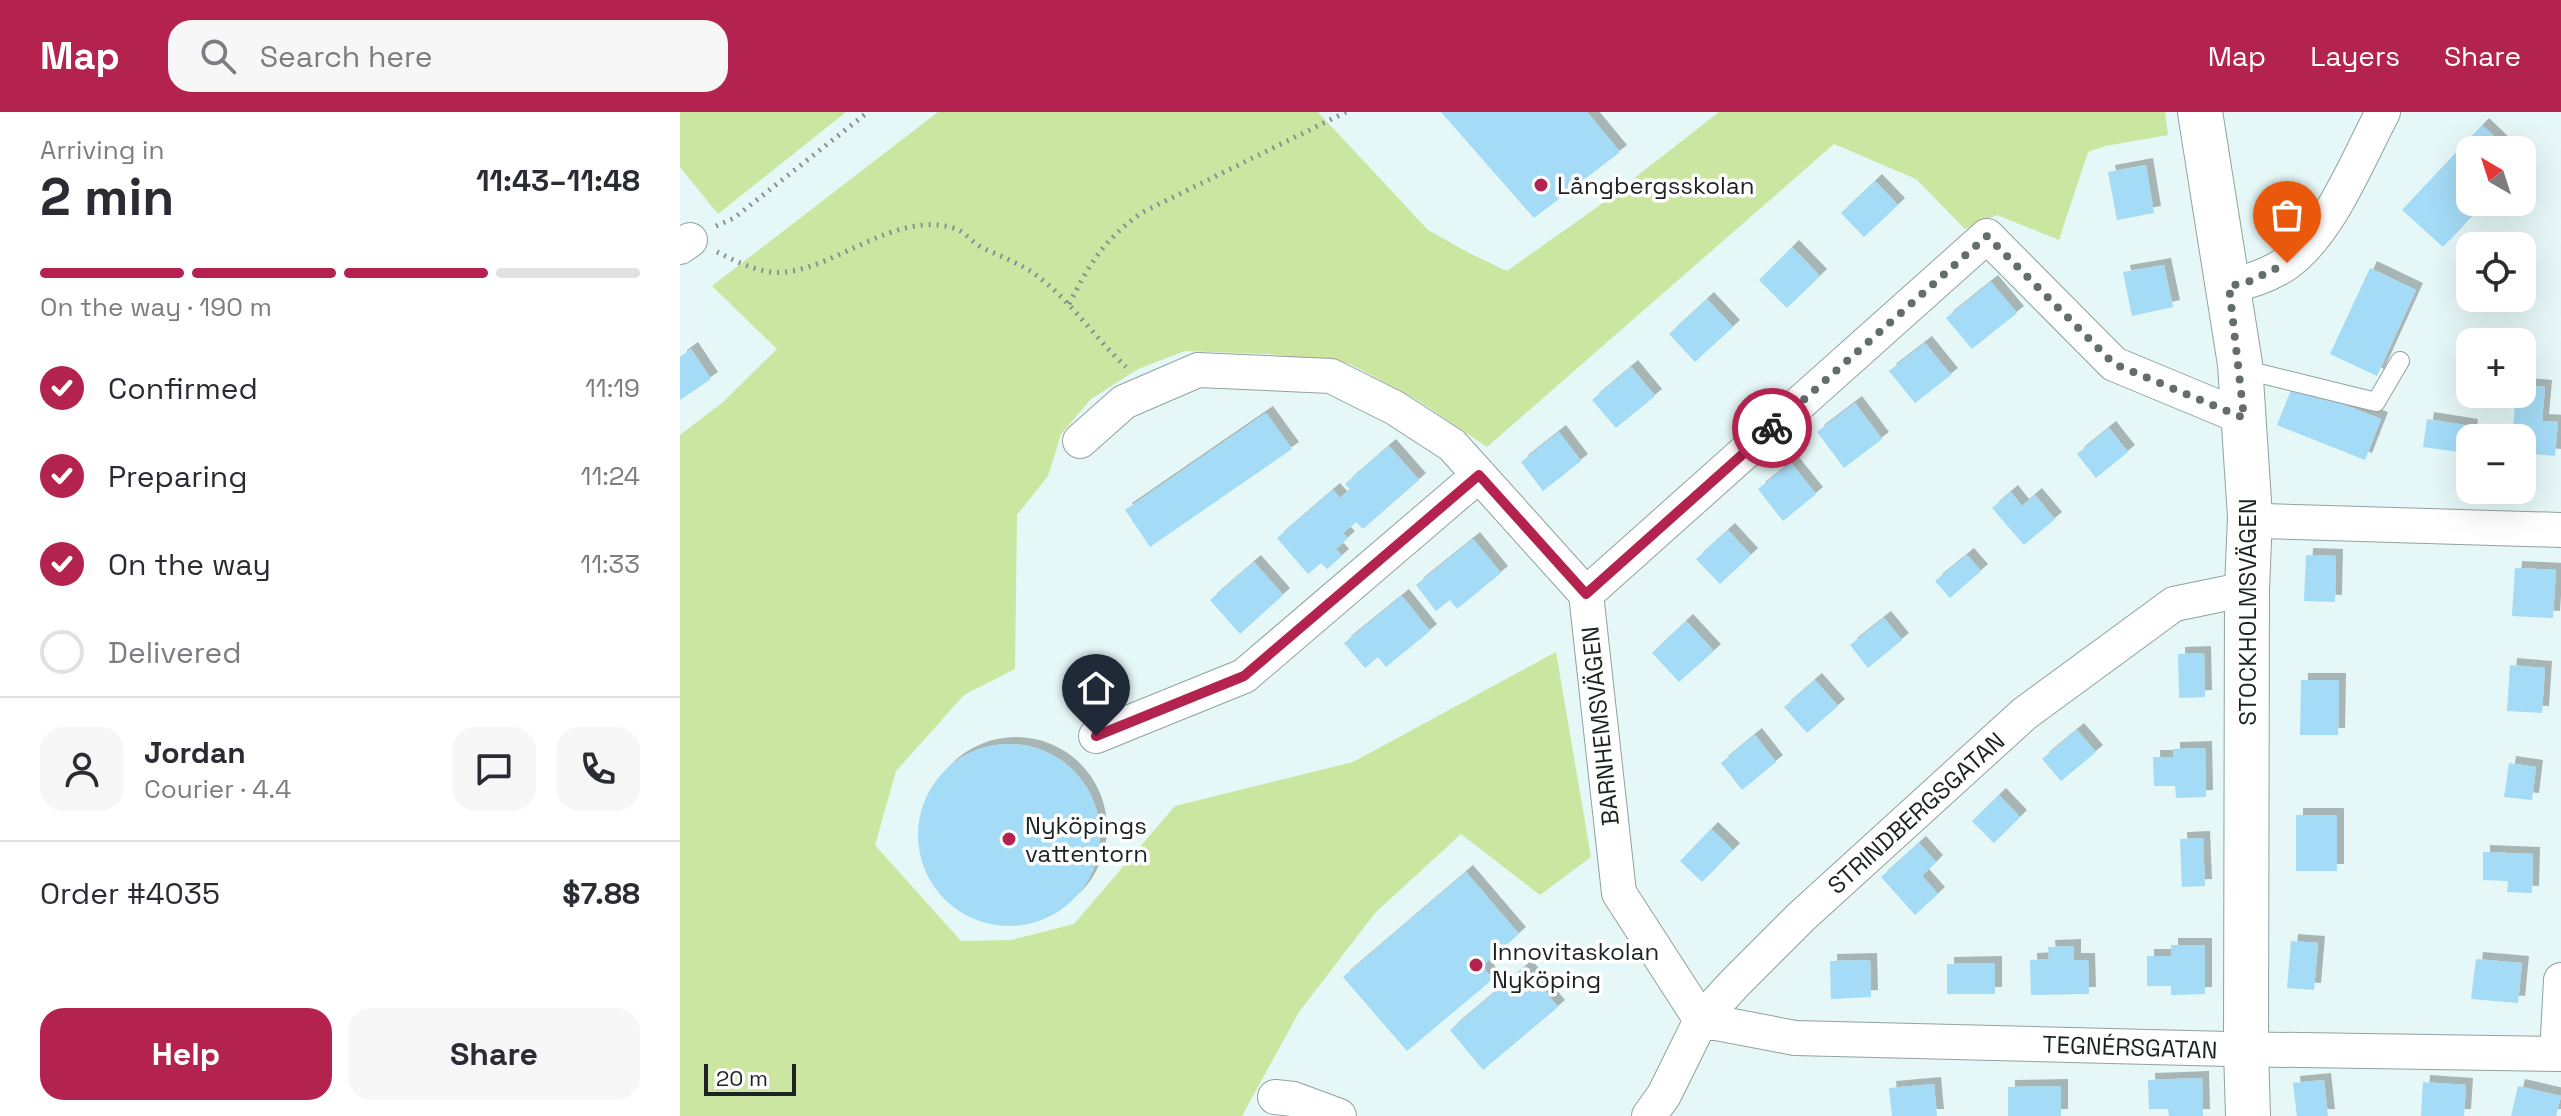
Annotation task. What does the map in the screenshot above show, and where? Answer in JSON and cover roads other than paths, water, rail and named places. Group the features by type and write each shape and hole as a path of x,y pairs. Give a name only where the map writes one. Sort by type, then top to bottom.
{"street":[{"name":"STOCKHOLMSVÄGEN","path":"2200,112 2240,364 2250,517 2247,589 2248,1116"},
{"path":"2229,286 2248,282 2287,263 2324,225 2383,112"},
{"name":"BARNHEMSVÄGEN","path":"1701,1020 1619,893 1586,594 1987,236 2114,364 2244,418"},
{"path":"1080,441 1124,402 1198,370 1331,376 1395,408 1452,445 1586,594"},
{"path":"1096,736 1244,676 1479,475"},
{"path":"2250,517 2263,521 2561,530"},
{"name":"STRINDBERGSGATAN","path":"1649,1116 1664,1095 1701,1020 1801,917 2024,714 2174,604 2247,589"},
{"path":"2559,1054 2561,980"},
{"name":"TEGNÉRSGATAN","path":"1701,1020 1795,1038 2559,1054"},
{"path":"1275,1097 1293,1099 1339,1116"}],"lane":[{"path":"2240,364 2254,372 2376,402 2400,361"}],"place":[{"name":"Långbergsskolan","path":"1541,185"},
{"name":"Nyköpings vattentorn","path":"1009,839"},
{"name":"Innovitaskolan Nyköping","path":"1476,965"}]}
